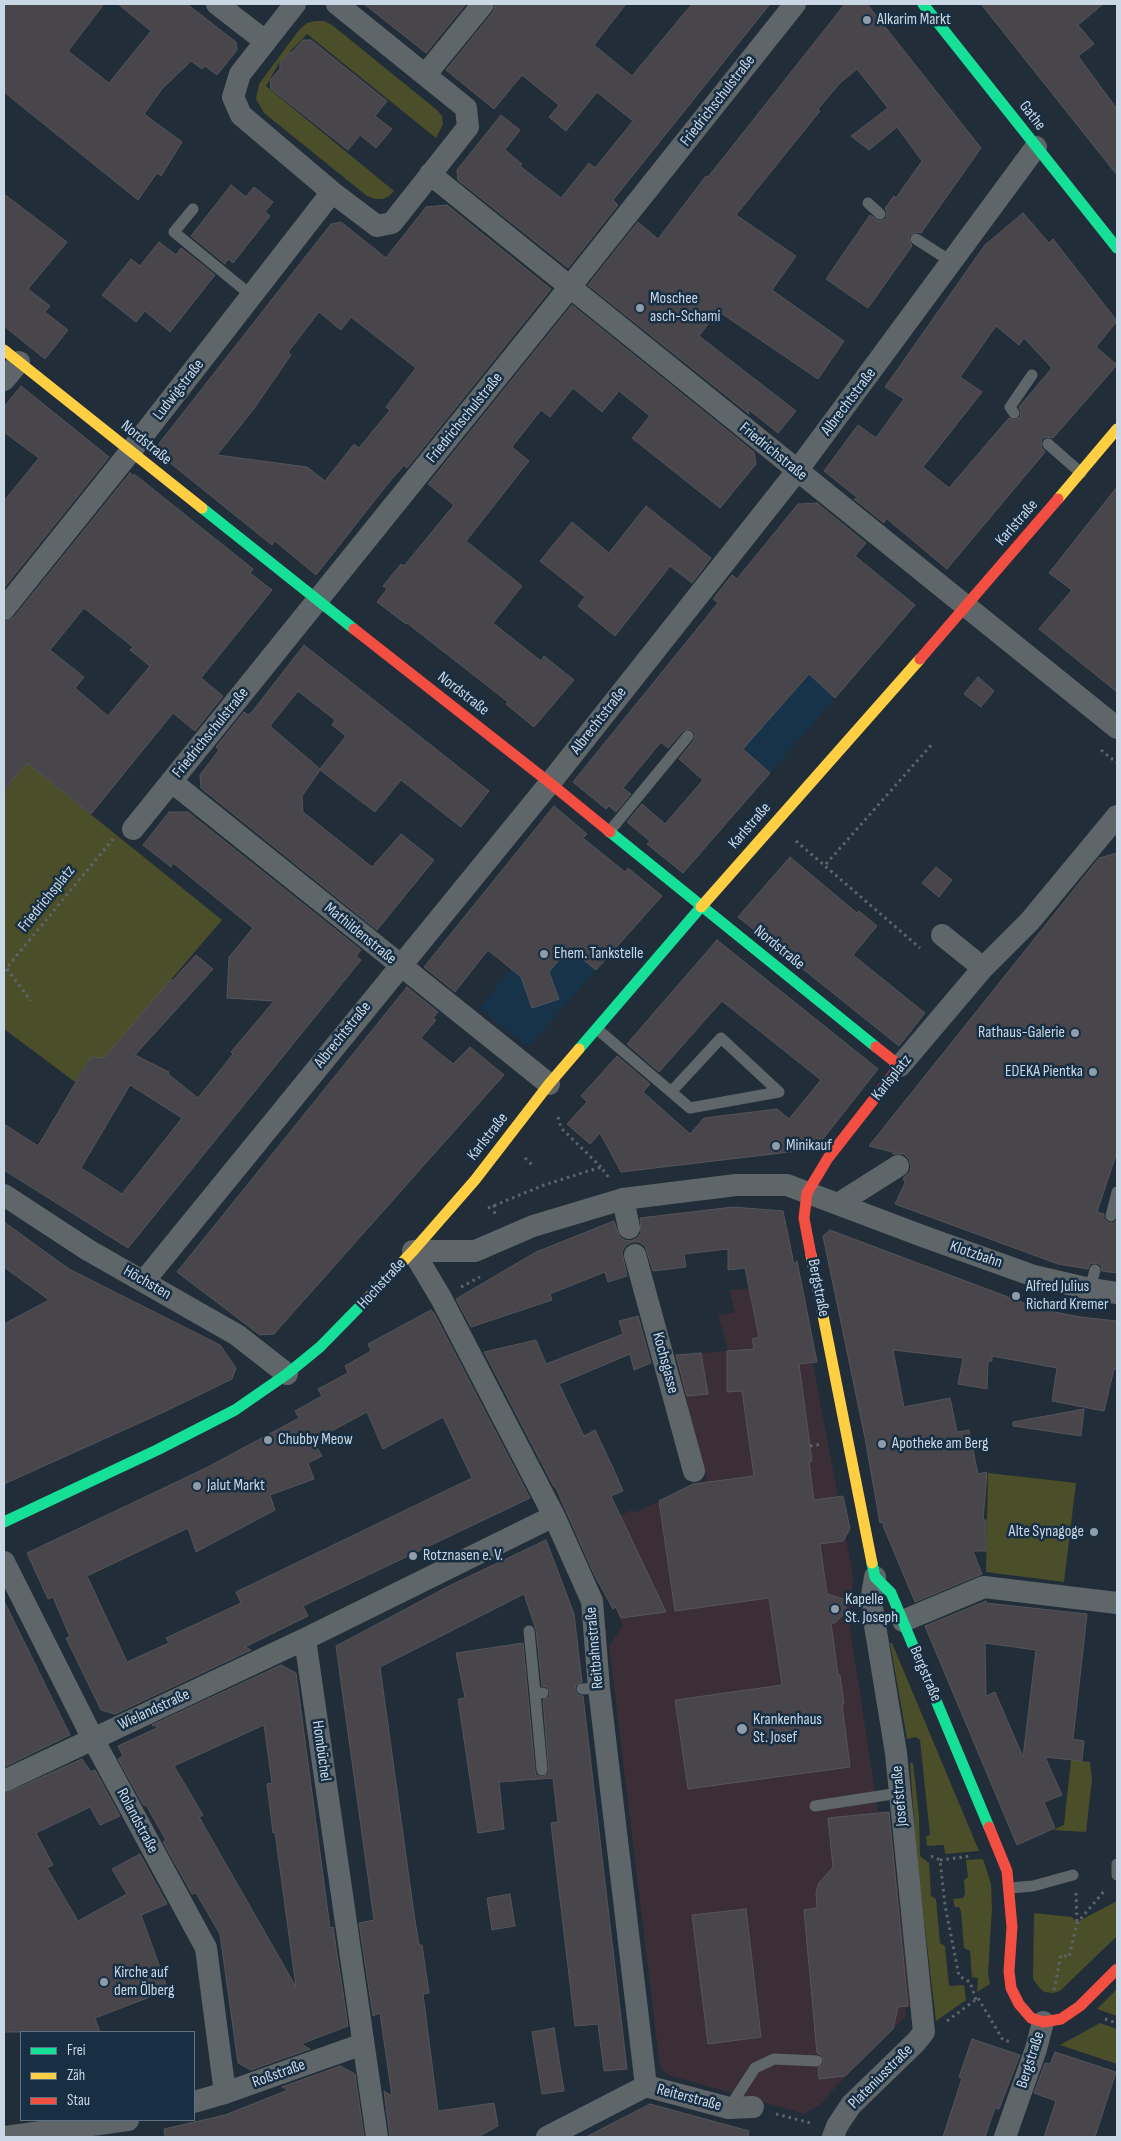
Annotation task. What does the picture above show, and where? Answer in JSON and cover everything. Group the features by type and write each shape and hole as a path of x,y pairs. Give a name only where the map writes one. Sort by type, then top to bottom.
{"street":[{"path":"217,4 265,41"},
{"path":"295,4 240,74 234,96 241,115 332,192 377,226 392,223 468,127 466,108 338,4"},
{"path":"426,74 484,4"},
{"name":"Friedrichschulstraße","path":"133,829 318,601 795,4"},
{"name":"Gathe","path":"923,4 1117,248"},
{"name":"Albrechtstraße","path":"144,1281 550,783 797,471 1036,147"},
{"name":"Friedrichstraße","path":"430,174 1117,728"},
{"name":"Ludwigstraße","path":"4,609 130,452 332,192"},
{"path":"4,380 11,356"},
{"name":"Nordstraße","path":"11,356 550,783 700,907 900,1066"},
{"name":"Karlstraße","path":"413,1251 475,1180 549,1084 700,907 967,606 1117,429"},
{"name":"Mathildenstraße","path":"172,782 549,1084"},
{"name":"Karlsplatz","path":"1108,855 1111,823"},
{"name":"Karlsplatz","path":"807,1193 828,1158 900,1066 983,968 1030,921 1111,823"},
{"path":"942,934 983,968"},
{"path":"838,1204 898,1166"},
{"name":"Hochstraße","path":"4,1522 157,1450 235,1410 287,1374 320,1347 413,1251 475,1251 533,1226 623,1199 736,1185 787,1185 807,1193"},
{"name":"Klotzbahn","path":"807,1193 1034,1276 1093,1279 1117,1293"},
{"name":"Bergstraße","path":"807,1193 804,1218 876,1577 891,1593 1007,1871 1012,1927 1009,1971 1011,1988 1019,2004 1031,2018 1043,2022 1036,2049 1005,2137"},
{"name":"Höchsten","path":"4,1195 88,1250 237,1335 287,1374"},
{"path":"623,1199 629,1228"},
{"name":"Reitbahnstraße","path":"413,1251 441,1298 554,1516 592,1601 590,1689 646,2086"},
{"name":"Kochsgasse","path":"635,1255 694,1471"},
{"path":"305,1639 554,1516"},
{"name":"Rolandstraße","path":"4,1562 93,1739 206,1948 225,2093"},
{"name":"Josefstraße","path":"876,1577 872,1601 896,1753 899,1793 932,2020"},
{"path":"903,1621 984,1587 1117,1603"},
{"name":"Wielandstraße","path":"4,1781 305,1639"},
{"name":"Hombüchel","path":"305,1639 377,2137"},
{"path":"1043,2022 1061,2019 1080,2006 1117,1969"},
{"name":"Plateniusstraße","path":"833,2137 837,2126 851,2105 916,2042 932,2020"},
{"name":"Roßstraße","path":"195,2102 364,2044"},
{"name":"Reiterstraße","path":"547,2137 646,2086 729,2108 753,2107"},
{"path":"5,2137 121,2121"}],"lane":[{"path":"868,203 880,214"},
{"path":"193,209 174,232 252,296"},
{"path":"916,239 952,262"},
{"path":"1014,413 1010,407 1032,374"},
{"path":"1048,444 1081,473"},
{"path":"609,832 688,736"},
{"path":"597,1029 671,1092 690,1108 779,1092 721,1038 671,1092"},
{"path":"1110,1216 1117,1192"},
{"path":"529,1630 539,1693 542,1770"},
{"path":"815,1806 899,1793"},
{"path":"1117,1864 1117,1876"},
{"path":"1010,1888 1033,1886 1073,1875"},
{"path":"729,2108 755,2068 774,2059 817,2061"}],"path":[{"path":"825,865 933,743"},
{"path":"774,822 925,953"},
{"name":"Friedrichsplatz","path":"6,970 109,841"},
{"path":"6,970 32,1001"},
{"path":"561,1128 600,1167 623,1199"},
{"path":"486,1209 544,1185 600,1167"},
{"path":"934,1857 940,1860 967,1857"},
{"path":"940,1860 945,1904 959,1976 970,1982 976,2000"},
{"path":"1077,1922 1117,1876"},
{"path":"1043,2022 1053,1993 1061,1956 1069,1958 1078,1908"},
{"path":"932,2020 978,1998 1003,2040"},
{"path":"753,2107 814,2124"}],"shaded area":[{"path":"806,615 864,664 770,773 714,723"},
{"path":"545,928 596,970 528,1047 480,1008"},
{"name":"Krankenhaus St. Josef","path":"798,1285 853,1576 850,1628 878,1812 889,1812 911,2007 905,2008 906,2016 824,2099 824,2102 805,2114 668,2075 660,2067 609,1646 623,1625 616,1607 613,1609 577,1535 632,1510 634,1513 707,1480 675,1355 728,1351 718,1315 735,1312 729,1290"}],"green space":[{"path":"324,21 332,25 442,116 443,124 436,138 307,34 279,63 266,86 394,191 383,199 367,196 264,113 256,99 259,84 299,30 307,23"},
{"path":"27,763 222,920 103,1059 91,1057 75,1082 4,1029 4,791"},
{"path":"988,1473 1076,1483 1064,1582 986,1572"},
{"path":"890,1643 892,1643 979,1851 945,1854 944,1845 927,1846 926,1836 930,1835 920,1740 916,1737 907,1739"},
{"path":"1071,1760 1090,1762 1092,1779 1086,1832 1053,1830 1064,1825"},
{"path":"910,1763 913,1763 919,1816 920,1856 929,1863 931,1896 936,1899 940,1943 945,1946 949,1986 964,1985 966,2000 936,2021 917,1861"},
{"path":"983,1859 991,1884 992,1908 988,1973 990,1984 977,1992 978,1978 972,1977 970,1951 964,1948 961,1911 959,1907 955,1907 953,1899 963,1898 965,1894 964,1880 968,1877 966,1860"},
{"path":"1117,1901 1117,1936 1060,1991 1053,1993 1044,1992 1033,1979 1034,1913 1072,1917 1077,1922"},
{"path":"1117,1989 1117,2016 1097,2009"},
{"path":"1100,2023 1117,2029 1117,2064 1060,2045"}],"building":[{"path":"4,4 104,4 68,51 109,83 151,31 118,4 187,4 236,42 237,50 217,75 205,66 202,69 191,61 162,89 144,114 182,142 161,176 157,173 138,200 4,92"},
{"path":"364,4 466,4 426,53"},
{"path":"496,4 626,4 594,45 632,76 692,4 770,4 613,200 618,205 568,268 458,180 457,170 501,115 520,130 505,150 522,164 520,166 561,198 589,163 595,168 633,121 597,92 566,131 549,117 559,105 522,75 494,109 446,70 493,12"},
{"path":"845,4 867,4 981,148 921,233 916,232 910,235 909,239 912,246 868,308 826,279 870,215 879,221 886,219 887,212 885,208 894,196 896,198 922,161 897,127 869,150 851,136 888,108 857,69 840,83 818,109 820,111 736,215 796,256 772,290 844,341 818,379 718,311 699,336 796,411 778,433 748,409 749,414 588,285 638,222 658,239 706,176 708,177"},
{"path":"981,4 1103,4 1078,25 1094,44 1078,56 1117,109 1117,175"},
{"path":"303,40 311,40 387,101 375,116 392,129 376,148 360,135 348,150 271,89 270,80 280,69 280,63"},
{"path":"231,185 246,197 254,187 273,202 265,212 270,216 233,263 228,259 225,264 191,236"},
{"path":"4,194 67,242 28,289 50,306 45,312 68,330 45,359 4,326"},
{"path":"447,205 551,289 407,468 404,465 386,486 316,575 275,541 272,545 154,450 331,224 341,222 386,258 426,207","holes":["319,312 341,330 351,317 416,368 386,407 390,410 359,448 354,444 325,481 307,467 217,455 253,410 291,355 288,352"]},
{"path":"1023,213 1049,243 1053,239 1117,321 1096,347 1117,365 1053,438 1046,437 1042,439 1041,446 1045,452 947,569 886,518 884,523 854,499 859,499 824,471 858,425 876,438 904,399 885,387 985,245","holes":["996,326 1019,345 1024,338 1052,368 1019,407 1020,417 1015,420 1009,418 949,488 923,467 982,392 960,377"]},
{"path":"159,242 176,255 181,248 215,275 170,332 145,311 136,322 102,295 131,259 140,266"},
{"path":"572,305 754,452 756,464 720,508 632,438 650,416 619,391 602,412 573,388 550,417 541,410 512,447 529,461 466,541 522,586 493,623 541,661 544,656 574,680 534,727 506,704 508,702 407,623 377,602 387,589 383,586 401,564 404,566 454,505 428,484"},
{"path":"21,386 109,457 4,588 4,501 39,458 4,432 4,407"},
{"path":"130,473 133,476 134,474 253,569 250,573 272,590 201,678 223,696 195,731 173,713 91,814 27,763 4,790 4,622 14,617","holes":["84,608 133,647 130,650 150,666 108,716 75,688 84,677 50,650"]},
{"path":"1117,487 1117,692 1039,629 1072,590 1049,573"},
{"path":"817,503 866,543 855,556 915,605 835,698 809,674 743,749 770,773 683,873 647,844 650,841 627,822 642,804 665,824 703,780 679,759 694,740 695,734 693,731 689,729 683,731 668,748 661,742 623,788 631,794 616,812 609,806 606,809 573,782 718,603 713,599 732,575 737,579 798,504"},
{"path":"646,506 711,558 692,583 670,566 615,636 578,606 585,597 540,561 572,522 609,553"},
{"path":"304,645 489,791 461,827 401,780 375,812 320,770 302,796 303,812 372,867 401,834 434,860 377,930 201,788 200,775 219,750 216,747 244,712 248,715","holes":["298,691 335,720 332,725 346,736 320,769 270,726"]},
{"path":"978,677 994,691 981,707 964,694"},
{"path":"554,806 587,834 583,838 625,872 628,868 662,896 596,970 569,948 549,972 559,999 532,1008 521,977 488,950 455,992 424,967"},
{"path":"169,812 188,812 361,950 356,956 361,960 128,1248 4,1170 4,1124 38,1146 91,1057 104,1058 171,979 172,981 196,955 213,969 135,1055 169,1072 168,1074 198,1098 233,1054 231,1052 274,1001 227,998 229,957 253,928 173,863 171,867 143,845","holes":["130,1085 182,1118 122,1194 81,1168"]},
{"path":"1117,853 1117,1152 1097,1212 1104,1214 1104,1219 1109,1223 1114,1223 1117,1220 1117,1273 1102,1271 1101,1265 1096,1263 1090,1264 1088,1269 1058,1264 895,1204 905,1183 903,1178 910,1172 909,1159 904,1154 893,1154 892,1152 869,1146 1099,858"},
{"path":"790,857 857,913 859,911 877,926 853,955 925,1013 899,1046 738,917"},
{"path":"936,867 952,880 939,897 922,883"},
{"path":"717,940 878,1069 815,1149 621,1172 600,1133 590,1144 567,1124 587,1102 581,1096 617,1056 650,1084 643,1092 690,1134 704,1118 777,1109 789,1119 821,1080 722,1001 659,1072 627,1044"},
{"path":"407,987 438,1012 433,1018 436,1020 421,1038 453,1064 470,1047 504,1075 274,1334 260,1335 177,1272"},
{"path":"733,1207 783,1211 794,1264 797,1261 817,1362 799,1364 812,1461 809,1462 814,1500 843,1496 850,1529 843,1541 820,1544 827,1594 844,1599 846,1607 845,1613 835,1623 831,1623 844,1704 842,1704 850,1767 688,1789 675,1700 782,1685 769,1598 675,1611 659,1501 693,1484 754,1476 742,1391 727,1392 727,1351 754,1349 752,1339 759,1337 745,1268 728,1270 728,1249 684,1254 686,1267 653,1271 645,1246 639,1242 632,1242 625,1246 622,1252 627,1276 608,1282 605,1272 550,1294 552,1300 471,1327 456,1299 536,1252 614,1221 619,1236 624,1240 631,1241 641,1233 640,1218"},
{"path":"4,1222 69,1269 220,1345 236,1368 232,1379 4,1484 4,1324 49,1300 4,1267"},
{"path":"830,1230 1040,1309 1080,1317 1117,1321 1117,1369 1114,1369 1104,1411 1052,1401 1057,1368 992,1356 992,1361 988,1361 987,1389 958,1384 963,1358 893,1350 904,1407 950,1398 957,1432 969,1430 978,1474 987,1472 983,1520 986,1520 986,1551 973,1551 982,1574 915,1602 883,1522 880,1523 865,1438 823,1236"},
{"path":"431,1310 530,1498 303,1606 308,1616 245,1647 251,1650 115,1714 101,1710 66,1638 70,1637 53,1597 48,1599 27,1553 206,1468 299,1418 295,1411 322,1396 318,1389 348,1373 345,1366 371,1351 368,1344","holes":["367,1412 383,1449 443,1417 472,1478 236,1592 241,1603 166,1638 169,1643 127,1662 87,1576 188,1528 196,1552 275,1510 270,1495 314,1479 308,1463 322,1456 313,1441"]},
{"path":"638,1316 651,1363 634,1370 630,1354 559,1384 584,1436 595,1430 614,1470 623,1491 611,1496 666,1612 621,1618 616,1607 613,1609 594,1574 555,1486 484,1352 536,1340 546,1364 623,1334 619,1321"},
{"path":"701,1353 708,1394 687,1396 676,1355"},
{"path":"1084,1409 1081,1436 1013,1426 1013,1422"},
{"path":"546,1540 574,1614 582,1682 576,1685 575,1690 578,1695 583,1696 627,2069 604,2071 598,2024 575,2026 551,1823 558,1822 553,1778 499,1782 504,1829 478,1833 458,1699 465,1698 456,1653 523,1643 535,1771 536,1775 542,1777 549,1773 543,1700 549,1697 550,1693 547,1687 542,1686 536,1630 524,1594 380,1667 414,1914 419,1945 422,1945 429,1993 423,1994 438,2111 494,2103 498,2126 478,2137 390,2137 384,2091 392,2096 380,2013 373,2016 359,1923 374,1920 336,1646 449,1586"},
{"path":"4,1601 70,1735 4,1767"},
{"path":"986,1601 986,1603 1087,1614 1073,1739 1084,1741 1082,1761 1045,1757 1062,1795 1044,1802 1055,1828 1017,1845 925,1626","holes":["985,1643 1036,1650 1023,1757 995,1692 986,1696"]},
{"path":"281,1665 296,1673 330,1928 333,1927 348,2026 301,2044 310,2049 251,2070 238,2063 220,1934 196,1893 192,1894 163,1842 166,1840 146,1805 144,1806 118,1759 123,1756 118,1746 159,1727 152,1725","holes":["264,1725 272,1783 267,1784 296,1987 199,1817 203,1815 174,1766"]},
{"path":"82,1759 91,1772 95,1770 120,1816 100,1825 90,1807 36,1833 53,1865 47,1868 78,1921 127,1894 112,1869 140,1854 167,1904 141,1915 168,1990 95,2018 100,2031 4,2032 4,1794"},
{"path":"889,1812 908,2006 898,2007 893,2029 845,2076 819,2079 818,2068 823,2065 824,2061 821,2055 817,2053 804,1910 817,1908 816,1892 819,1883 833,1867 828,1818"},
{"path":"510,1894 515,1926 492,1930 487,1898"},
{"path":"746,1909 761,2037 708,2044 692,1915"},
{"path":"554,2028 564,2091 542,2094 532,2032"},
{"path":"972,2039 1020,2055 999,2109 995,2108 985,2137 943,2137 962,2078 959,2077"},
{"path":"1055,2052 1116,2072 1095,2137 1044,2137 1056,2101 1034,2093 1045,2063 1050,2064"},
{"path":"340,2066 355,2074 364,2137 165,2137 164,2129 225,2115 288,2090 282,2087"},
{"path":"650,2104 749,2131 748,2137 586,2137"}],"traffic: fast":[{"path":"923,4 1117,248"},
{"path":"202,508 354,629"},
{"path":"610,832 876,1047"},
{"path":"579,1049 701,907"},
{"path":"4,1522 157,1450 235,1410 287,1374 320,1347 367,1299"},
{"path":"872,1563 875,1577 891,1593 989,1827"}],"traffic: slow":[{"path":"4,350 202,508"},
{"path":"1058,499 1117,429"},
{"path":"701,907 920,659"},
{"path":"367,1299 413,1251 475,1180 549,1084 579,1049"},
{"path":"811,1255 872,1563"}],"traffic: jam":[{"path":"920,659 1058,499"},
{"path":"354,629 610,832"},
{"path":"811,1255 804,1218 807,1193 828,1158 900,1066 876,1047"},
{"path":"989,1827 1007,1871 1012,1927 1009,1971 1011,1988 1019,2004 1031,2018 1043,2022 1061,2019 1080,2006 1117,1969"}],"place":[{"name":"Alkarim Markt","path":"867,20"},
{"name":"Moschee asch-Schami","path":"640,308"},
{"name":"Ehem. Tankstelle","path":"544,954"},
{"name":"Rathaus-Galerie","path":"1075,1033"},
{"name":"EDEKA Pientka","path":"1093,1072"},
{"name":"Minikauf","path":"776,1146"},
{"name":"Alfred Julius Richard Kremer","path":"1016,1296"},
{"name":"Chubby Meow","path":"268,1440"},
{"name":"Apotheke am Berg","path":"882,1444"},
{"name":"Jalut Markt","path":"197,1486"},
{"name":"Alte Synagoge","path":"1094,1532"},
{"name":"Rotznasen e. V.","path":"413,1556"},
{"name":"Kapelle St. Joseph","path":"835,1609"},
{"name":"Krankenhaus St. Josef","path":"742,1729"},
{"name":"Kirche auf dem Ölberg","path":"104,1982"}]}
